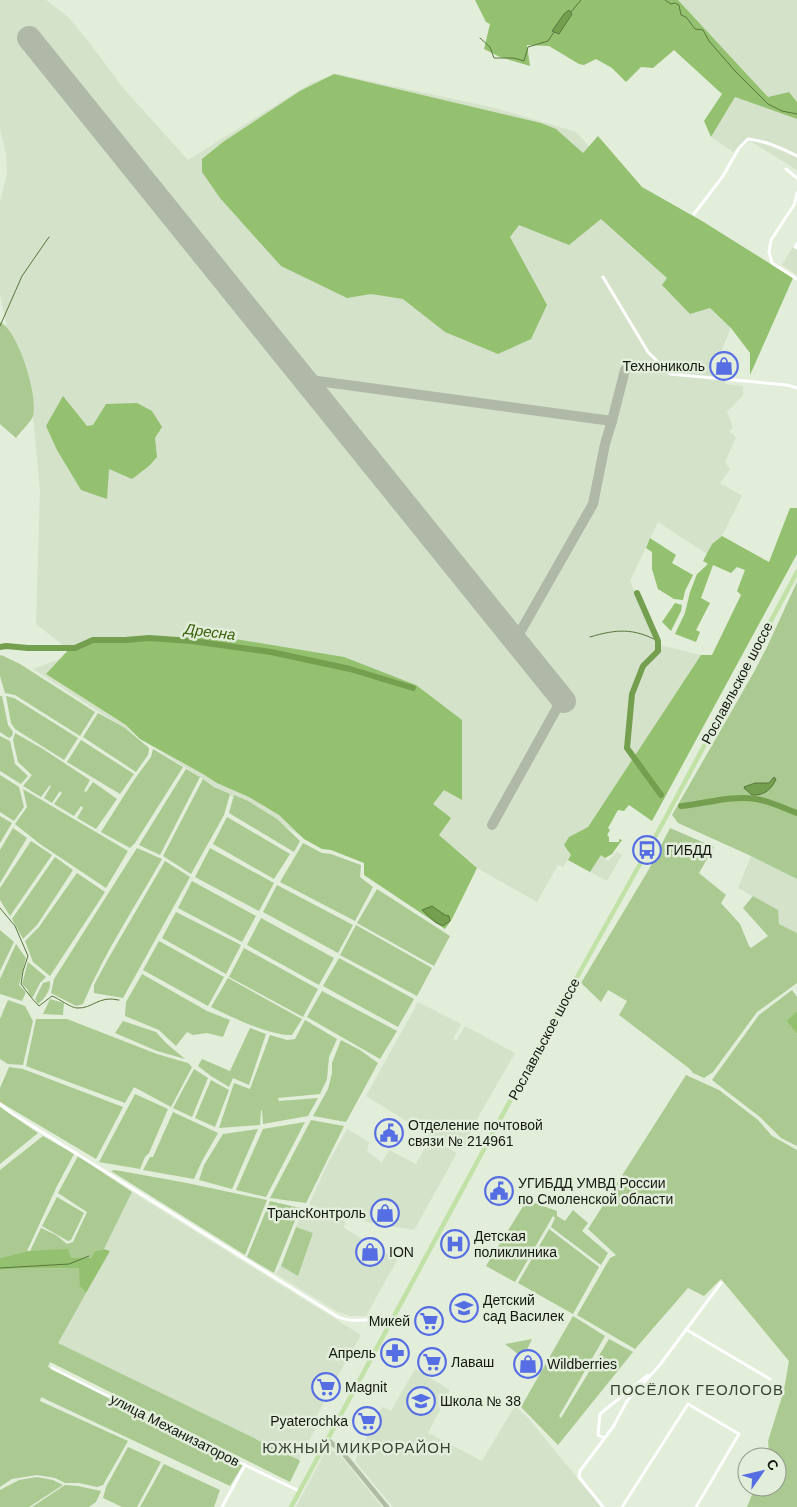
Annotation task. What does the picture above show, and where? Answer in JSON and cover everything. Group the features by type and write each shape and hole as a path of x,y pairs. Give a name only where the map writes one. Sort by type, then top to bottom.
{"main road":[{"name":"Рославльское шоссе","path":"291,1507 797,572"}],"street":[{"path":"694,214 723,176 738,148 748,140 761,141 797,156"},
{"path":"786,169 797,178"},
{"path":"797,193 794,205 771,240 769,252 772,263 797,279"},
{"path":"797,243 795,247 797,248"},
{"path":"603,277 648,352 670,374 787,385 797,388"},
{"path":"0,1104 12,1114 338,1317 350,1321 382,1319 391,1323"},
{"path":"604,1438 598,1434 600,1414 659,1366 721,1283"},
{"path":"687,1330 770,1379"},
{"name":"улица Механизаторов","path":"52,1368 299,1491"},
{"path":"603,1507 579,1477 580,1471 613,1428 627,1401 654,1370"},
{"path":"622,1507 688,1404 740,1434 696,1507"},
{"path":"327,1439 342,1452 388,1507"},
{"path":"222,1507 245,1465"}],"shaded area":[{"path":"0,0 46,0 68,17 123,88 188,160 311,83 337,74 495,108 576,132 616,176 734,320 718,359 727,360 725,384 743,386 743,395 727,412 733,427 729,432 736,437 725,462 730,469 720,483 742,496 722,536 712,544 707,554 658,522 630,581 659,645 701,655 588,827 569,837 571,855 563,867 558,865 537,902 477,868 470,861 460,857 309,840 220,790 33,669 74,654 36,624 40,490 33,416 22,400 0,294 0,202 7,173 6,154 0,129"},
{"path":"475,0 678,0 768,97 789,92 797,102 797,119 735,97 711,137 704,121 722,94 674,50 653,68 641,67 626,82 612,68 596,59 584,65 579,64 549,46 527,45 530,66 500,57 484,49 490,24 486,22"},
{"path":"678,0 797,0 797,102 789,92 768,97"},
{"path":"569,10 572,14 559,34 552,31 564,14"},
{"path":"334,74 541,123 556,129 583,153 598,136 642,187 702,221 793,278 750,375 750,353 731,328 710,308 690,314 662,285 667,278 601,219 569,245 519,225 510,237 547,305 531,339 498,354 445,332 403,299 371,294 347,298 281,266 220,198 202,172 202,159 223,142 300,91"},
{"path":"735,97 797,119 797,170 750,141 733,152 711,137"},
{"path":"797,240 797,275 782,265"},
{"path":"0,322 14,337 20,350 26,365 33,394 33,416 16,438 0,424"},
{"path":"63,396 87,426 93,425 106,404 137,403 152,411 162,427 155,438 157,457 132,479 109,469 107,499 81,490 57,450 46,426"},
{"path":"790,508 797,508 797,554 652,821 629,805 624,811 618,810 608,828 610,830 607,835 609,842 619,842 619,839 622,840 612,854 605,858 601,855 590,872 568,860 571,855 564,845 569,837 588,827 701,655 712,655 741,595 737,591 745,570 737,567 731,573 713,565 701,598 710,603 696,630 700,632 696,642 675,634 685,613 697,574 708,564 703,561 712,544 722,536 769,562"},
{"path":"650,538 676,555 672,563 693,575 683,600 674,599 658,589 652,569 652,552 646,548"},
{"path":"797,582 797,879 678,823 672,815 754,672"},
{"path":"675,603 682,605 671,631 662,622"},
{"path":"223,637 344,657 416,685 462,720 462,800 444,790 433,804 451,818 439,835 477,868 452,919 445,929 364,875 364,863 331,850 322,849 304,839 279,815 249,797 217,783 140,739 126,725 46,674 72,646 121,639"},
{"path":"1,655 20,664 95,712 80,736 15,695 5,693 0,676"},
{"path":"0,696 2,696 8,725 13,732 9,738 0,732"},
{"path":"6,696 14,698 78,738 64,760 15,729 11,723"},
{"path":"98,713 125,728 149,748 148,755 136,772 83,737"},
{"path":"15,733 90,780 84,791 86,792 93,782 117,799 96,829 77,818 83,808 81,806 74,816 54,804 62,793 60,791 52,803 44,798 50,785 41,797 23,786 32,775 18,762 13,740"},
{"path":"0,736 10,741 15,764 28,776 21,784 0,771"},
{"path":"81,740 134,774 120,794 67,762"},
{"path":"153,749 183,767 130,848 101,832 151,757"},
{"path":"186,769 200,777 160,855 139,845"},
{"path":"0,775 19,787 24,807 14,821 0,812"},
{"path":"774,777 776,779 772,786 760,794 752,795 744,787 755,783 769,783"},
{"path":"203,779 214,787 230,794 224,815 191,874 163,856"},
{"path":"23,789 128,851 106,888 40,844 15,824 27,807"},
{"path":"234,795 248,801 277,819 300,841 294,852 229,813"},
{"path":"0,816 12,823 0,843"},
{"path":"227,817 290,854 274,879 213,844"},
{"path":"13,828 27,838 0,883 0,850"},
{"path":"670,828 714,847 699,873 726,895 721,903 740,924 751,948 768,936 743,908 753,896 778,910 779,924 797,933 797,983 757,1012 713,1072 704,1078 693,1073 619,1015 627,1001 608,990 601,1002 581,983 649,869"},
{"path":"31,841 52,855 10,916 0,900 0,888"},
{"path":"303,843 322,853 331,854 361,865 360,877 373,887 355,921 280,882"},
{"path":"137,848 162,859 110,948 83,1004 76,1006 51,993 54,979"},
{"path":"210,848 274,883 259,911 195,877"},
{"path":"617,852 622,855 607,881 590,872 601,854 608,861"},
{"path":"751,856 797,879 797,933 779,924 778,910 738,888"},
{"path":"55,857 73,870 37,925 23,939 12,919"},
{"path":"165,861 190,877 123,998 94,993 94,985"},
{"path":"77,873 105,892 50,976 33,962 25,941 39,927"},
{"path":"192,881 256,916 242,942 178,908"},
{"path":"277,885 353,925 338,953 263,912"},
{"path":"377,889 450,936 434,966 357,923"},
{"path":"432,906 449,916 450,921 443,926 435,922 422,910"},
{"path":"176,912 241,945 226,974 162,938"},
{"path":"261,918 334,958 319,985 247,945"},
{"path":"356,925 432,968 417,996 340,955"},
{"path":"0,930 14,942 0,971"},
{"path":"159,941 224,977 208,1006 143,970"},
{"path":"16,944 26,958 19,985 26,992 22,1001 0,994 0,979"},
{"path":"244,948 318,989 303,1017 229,977"},
{"path":"339,958 414,999 398,1027 323,986"},
{"path":"28,962 46,977 40,983 33,997 29,996 28,990 22,984"},
{"path":"142,974 207,1011 230,1020 223,1037 207,1033 193,1035 187,1032 176,1046 159,1030 125,1016 126,1002"},
{"path":"228,978 302,1019 292,1035 262,1029 211,1007"},
{"path":"50,981 50,988 47,994 38,1004 35,999 43,983"},
{"path":"792,990 797,997 797,1011 786,1021 797,1034 797,1146 781,1138 760,1117 712,1080 759,1015"},
{"path":"322,991 397,1031 380,1059 307,1017"},
{"path":"50,999 64,1003 63,1015 43,1014"},
{"path":"8,1000 25,1006 33,1021 23,1065 8,1064 0,1059 0,1019"},
{"path":"418,1002 461,1024 453,1039 457,1040 465,1026 515,1053 481,1112 463,1149 429,1135 366,1096"},
{"path":"797,1011 797,1034 786,1021"},
{"path":"36,1019 67,1019 157,1054 188,1063 192,1067 171,1107 134,1087 125,1103 26,1066"},
{"path":"305,1020 337,1039 329,1057 327,1079 320,1094 278,1098 279,1101 318,1098 308,1116 263,1124 261,1110 260,1125 219,1128 234,1083 250,1089 270,1035 287,1040 295,1039"},
{"path":"123,1021 156,1032 185,1059 157,1051 115,1033"},
{"path":"250,1028 266,1034 249,1085 233,1078 229,1087 198,1066 202,1059 230,1071"},
{"path":"341,1040 360,1050 378,1063 346,1122 313,1116 328,1089 332,1073 332,1063"},
{"path":"9,1067 23,1069 123,1107 96,1159 0,1102 0,1088"},
{"path":"194,1069 208,1078 192,1117 173,1108"},
{"path":"686,1075 719,1090 758,1120 772,1136 797,1150 797,1507 747,1507 751,1497 787,1497 787,1447 768,1447 768,1441 784,1390 789,1361 721,1279 704,1296 688,1288 635,1349 577,1315 610,1258 616,1255 588,1229"},
{"path":"211,1080 229,1090 215,1127 195,1118"},
{"path":"135,1094 168,1109 149,1153 145,1157 140,1169 99,1162"},
{"path":"0,1107 38,1133 0,1164"},
{"path":"173,1112 218,1133 194,1179 143,1170 150,1157 153,1157"},
{"path":"311,1120 344,1126 306,1203 270,1198"},
{"path":"305,1122 266,1197 236,1190 263,1129"},
{"path":"258,1129 232,1189 199,1180 204,1165 223,1134"},
{"path":"347,1129 369,1142 367,1151 382,1163 389,1150 416,1164 430,1139 457,1153 414,1230 367,1222 309,1205 326,1167"},
{"path":"43,1136 74,1154 27,1251 0,1258 0,1170"},
{"path":"78,1156 132,1192 104,1249 95,1251 91,1258 71,1258 30,1251 41,1228 56,1235 67,1244 73,1242 87,1212 58,1193"},
{"path":"115,1170 267,1200 245,1255 111,1171"},
{"path":"132,1192 361,1335 314,1422 318,1424 299,1460 57,1343 110,1251 104,1249"},
{"path":"57,1197 84,1213 71,1240 68,1241 42,1226"},
{"path":"527,1200 557,1211 557,1216 565,1221 573,1210 588,1223 582,1231 608,1253 601,1265 551,1227 555,1218 553,1216 515,1282 486,1266"},
{"path":"270,1201 300,1208 274,1273 247,1257"},
{"path":"303,1209 345,1221 344,1228 397,1260 366,1316 350,1316 336,1311 276,1274 281,1266 298,1275 313,1233 296,1227"},
{"path":"296,1227 313,1233 298,1276 281,1266"},
{"path":"549,1229 599,1267 573,1314 518,1283"},
{"path":"68,1249 71,1258 91,1258 95,1251 104,1249 110,1251 86,1293 80,1287 79,1268 2,1269 0,1271 0,1258 27,1251"},
{"path":"80,1268 80,1287 86,1293 58,1343 299,1460 290,1482 50,1362 48,1367 244,1463 230,1486 41,1397 40,1401 128,1441 103,1485 97,1487 79,1483 65,1483 55,1478 37,1475 12,1479 0,1487 0,1271 2,1269"},
{"path":"573,1316 605,1336 559,1416 561,1418 609,1339 633,1352 558,1445 521,1407"},
{"path":"532,1339 523,1358 505,1344"},
{"path":"415,1369 450,1390 428,1433 482,1461 515,1406 529,1419 601,1507 393,1507 355,1461 382,1407 391,1411"},
{"path":"128,1447 161,1462 137,1507 122,1507 103,1498 106,1487"},
{"path":"331,1450 340,1455 382,1507 296,1507 325,1452"},
{"path":"164,1464 220,1490 214,1507 140,1507"},
{"path":"37,1477 53,1480 63,1485 29,1507 0,1507 0,1490 19,1480"},
{"path":"65,1485 101,1491 96,1502 89,1507 32,1507"}],"waterway":[{"path":"571,12 581,0"},
{"path":"665,0 671,4 679,5 681,15 686,17 695,29 703,30 709,41 735,71 768,104 782,111 797,114"},
{"path":"480,38 490,47 494,58 514,58 524,61 528,47 548,41 554,32"},
{"path":"0,326 22,276 49,237"},
{"path":"637,593 658,641 658,651 643,666 632,694 627,748 661,795"},
{"path":"590,637 608,632 625,631 641,634 658,641"},
{"name":"Дресна","path":"0,647 75,648 93,640 149,638 192,641 271,652 350,669 413,688"},
{"path":"681,806 747,798 766,801 797,813"},
{"path":"0,908 15,926 28,956 21,984 39,1006 52,996 77,1008 83,1008 106,999 119,1000"},
{"path":"0,1268 69,1264 89,1256"}],"taxiway":[{"path":"515,641 593,504 605,444 625,370"},
{"path":"303,379 612,421"},
{"path":"492,825 562,699"}],"runway":[{"path":"29,38 564,701"}],"place":[{"name":"Технониколь","path":"724,366"},
{"name":"ГИБДД","path":"647,850"},
{"name":"Отделение почтовой связи № 214961","path":"389,1133"},
{"name":"УГИБДД УМВД России по Смоленской области","path":"499,1191"},
{"name":"ТрансКонтроль","path":"385,1213"},
{"name":"Детская поликлиника","path":"455,1244"},
{"name":"ION","path":"370,1252"},
{"name":"Детский сад Василек","path":"464,1308"},
{"name":"Микей","path":"429,1321"},
{"name":"Апрель","path":"395,1353"},
{"name":"Лаваш","path":"432,1362"},
{"name":"Wildberries","path":"528,1364"},
{"name":"Magnit","path":"326,1387"},
{"name":"Школа № 38","path":"421,1401"},
{"name":"Pyaterochka","path":"367,1421"}],"district":[{"name":"ПОСЁЛОК ГЕОЛОГОВ","path":"697,1390"},
{"name":"ЮЖНЫЙ МИКРОРАЙОН","path":"357,1448"}]}
